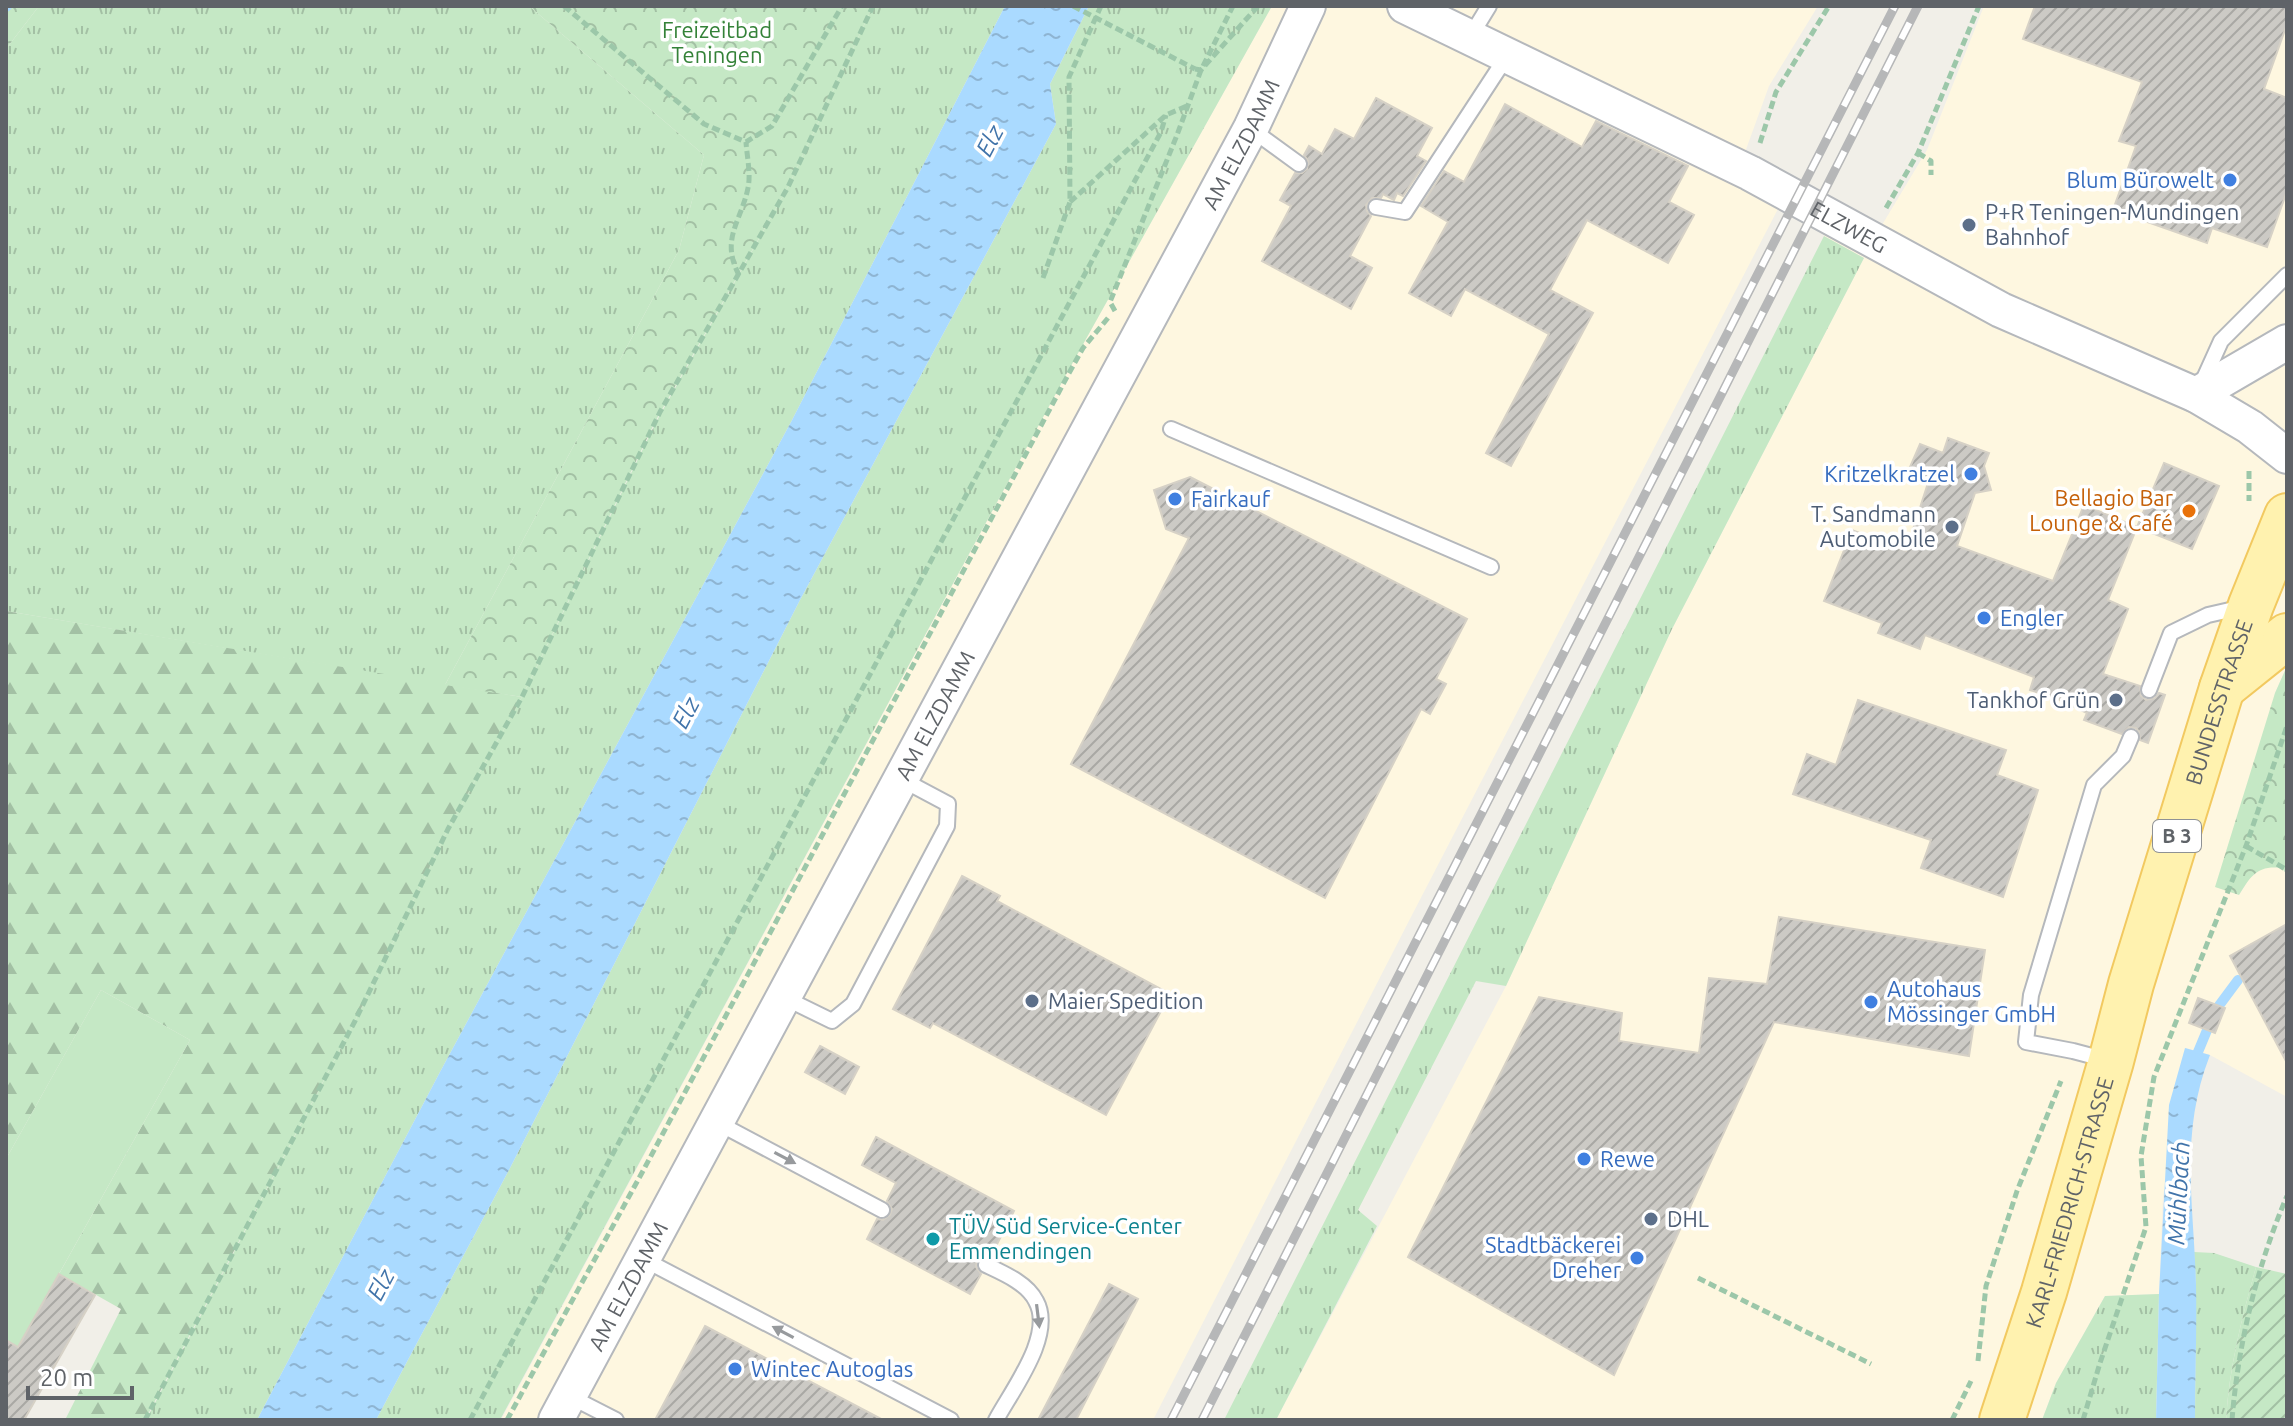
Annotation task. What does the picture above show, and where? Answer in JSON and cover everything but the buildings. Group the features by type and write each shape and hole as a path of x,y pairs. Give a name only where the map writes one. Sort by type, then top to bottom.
{"main road":[{"name":"BUNDESSTRASSE","path":"2131,984 2222,688 2287,516"},
{"path":"2222,688 2287,636"},
{"name":"KARL-FRIEDRICH-STRASSE","path":"2002,1420 2044,1292 2131,984"}],"street":[{"name":"AM ELZDAMM","path":"562,1408 1251,128 1308,6"},
{"name":"ELZWEG","path":"1405,6 1750,173 2001,310 2196,395 2250,427 2287,456"},
{"path":"2196,395 2287,342"}],"lane":[{"path":"1469,37 1489,6"},
{"path":"1376,207 1405,212 1507,56"},
{"path":"1251,128 1299,164"},
{"path":"2196,395 2221,341 2287,275"},
{"path":"1171,429 1491,567"},
{"path":"2149,690 2171,633 2208,615 2251,605"},
{"path":"2111,1061 2026,1042 2031,995 2094,785 2123,756 2131,737"},
{"path":"783,997 832,1021 853,1004 947,826 948,804 900,779"},
{"path":"716,1122 882,1210"},
{"path":"642,1258 951,1420"},
{"path":"986,1265 1016,1281 1036,1300 1041,1319 1037,1345 996,1420"},
{"path":"562,1408 616,1420"}],"path":[{"path":"564,6 704,124 746,142"},
{"path":"746,142 772,126 842,6"},
{"path":"145,1420 355,1021 448,829 522,697 660,412 788,187 873,6"},
{"path":"1073,6 1198,69"},
{"path":"1043,278 1070,202 1069,77 1101,6"},
{"path":"1134,344 1110,302 1188,106 1198,69 1233,6"},
{"path":"1198,69 1258,6"},
{"path":"1750,173 1776,92 1829,6"},
{"path":"1869,237 1918,153 1979,6"},
{"path":"1070,202 1166,115 1188,106"},
{"path":"470,1420 1154,146 1166,115"},
{"path":"739,275 731,259 733,229 748,187 746,142"},
{"path":"1918,153 1931,161 1931,175"},
{"path":"507,1420 1075,361 1121,299"},
{"path":"2083,1420 2146,1227 2141,1156 2154,1077 2246,846 2287,726"},
{"path":"2246,846 2287,870"},
{"path":"2232,1420 2234,1390 2248,1316 2275,1225 2287,1196"},
{"path":"1698,1278 1871,1364"}],"shaded area":[{"path":"1272,6 1818,6 1769,86 1744,155 1793,180 1153,1420 501,1420 1067,373"},
{"path":"1984,6 2287,6 2287,666 2275,693 2239,895 2249,879 2268,866 2282,868 2287,875 2287,1097 2210,1055 2186,1048 2163,1197 2159,1294 2105,1296 2056,1383 2042,1420 1276,1420 1506,986 1672,629 1864,258 1824,236 1842,204 1882,225 1927,150"}],"green space":[{"path":"6,6 39,6 6,49"},
{"path":"39,6 529,6 704,155 679,250 445,685 6,611 6,49"},
{"name":"Freizeitbad Teningen","path":"529,6 873,6 788,187 655,422 522,697 445,685 679,250 704,155"},
{"path":"873,6 1005,6 791,422 440,1072 257,1420 146,1420 355,1021 448,829 522,697 656,422 788,187"},
{"path":"1089,6 1272,6 1067,373 500,1420 376,1420 509,1170 800,600 1056,124 1050,84"},
{"path":"1824,236 1864,258 1672,629 1506,986 1476,981 1358,1210 1377,1226 1276,1420 1224,1420"},
{"path":"6,611 522,697 448,829 355,1021 145,1420 65,1420 121,1309 59,1274 190,1040 101,990 6,1159"},
{"path":"2287,666 2287,875 2282,868 2261,870 2251,877 2239,895 2215,887 2275,693"},
{"path":"101,990 190,1040 18,1347 6,1340 6,1159"},
{"path":"2194,1252 2214,1253 2256,1267 2237,1343 2226,1420 2195,1420"},
{"path":"2256,1267 2287,1274 2287,1420 2226,1420 2237,1343"},
{"path":"2159,1294 2156,1420 2042,1420 2056,1383 2105,1296"}],"water":[{"name":"Elz","path":"1005,6 1089,6 1050,84 1056,124 800,600 509,1170 376,1420 257,1420 440,1072 791,422"},
{"path":"2185,1048 2210,1055 2200,1084 2191,1141 2196,1302 2195,1420 2156,1420 2169,1105"}],"waterway":[{"name":"Mühlbach","path":"2193,1064 2215,1011 2238,980"}],"railway":[{"path":"1171,1420 1895,6"},
{"path":"1202,1420 1918,6"}],"place":[{"name":"Blum Bürowelt","path":"2230,180"},
{"name":"P+R Teningen-Mundingen Bahnhof","path":"1969,225"},
{"name":"Kritzelkratzel","path":"1971,474"},
{"name":"Fairkauf","path":"1175,499"},
{"name":"Bellagio Bar Lounge & Café","path":"2189,511"},
{"name":"T. Sandmann Automobile","path":"1952,527"},
{"name":"Engler","path":"1984,618"},
{"name":"Tankhof Grün","path":"2116,700"},
{"name":"Maier Spedition","path":"1032,1001"},
{"name":"Autohaus Mössinger GmbH","path":"1871,1002"},
{"name":"Rewe","path":"1584,1159"},
{"name":"DHL","path":"1651,1219"},
{"name":"TÜV Süd Service-Center Emmendingen","path":"933,1239"},
{"name":"Stadtbäckerei Dreher","path":"1637,1258"},
{"name":"Wintec Autoglas","path":"735,1369"}]}
